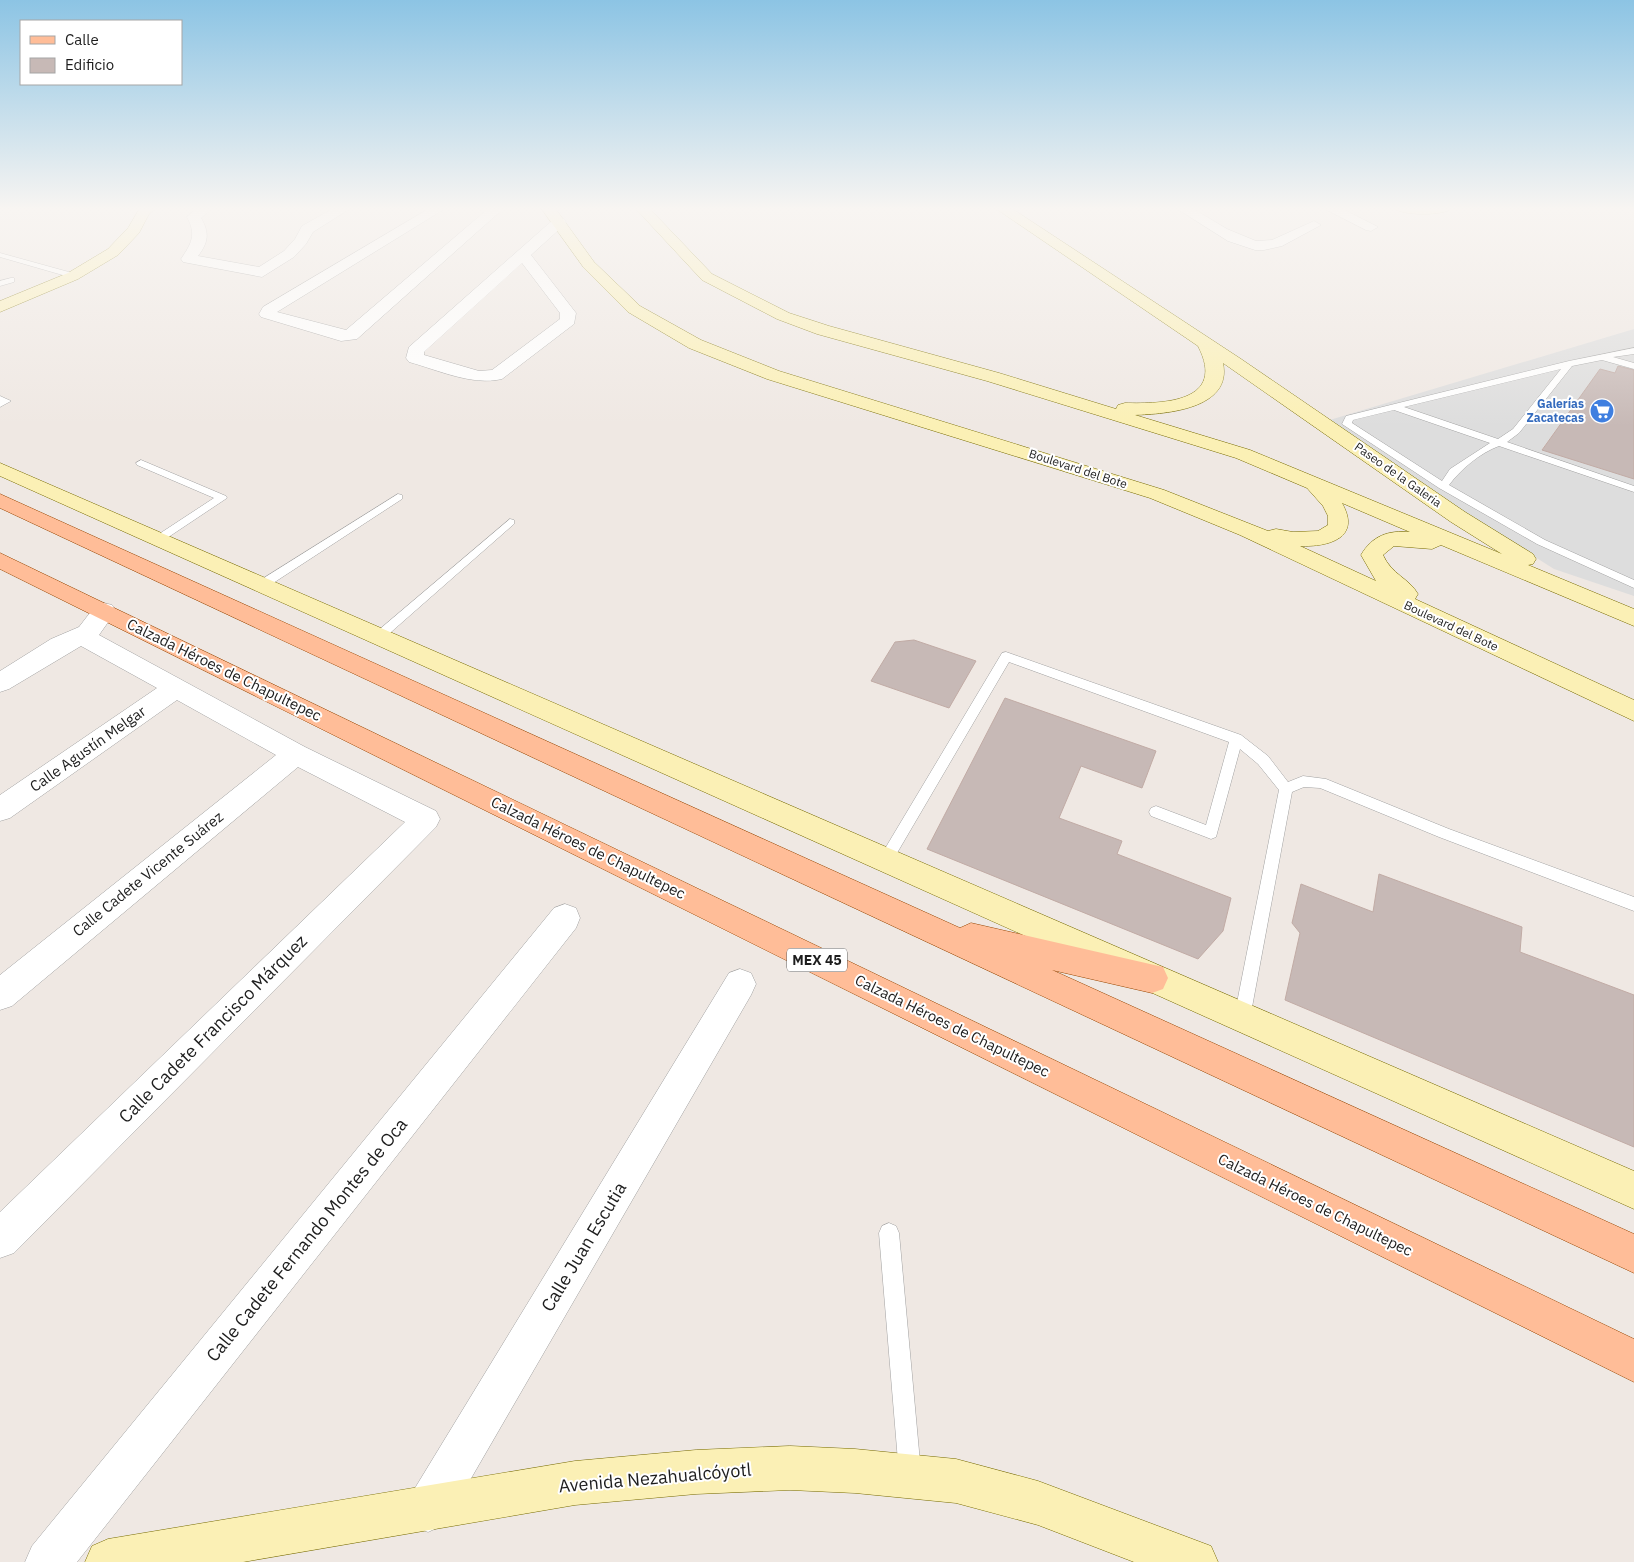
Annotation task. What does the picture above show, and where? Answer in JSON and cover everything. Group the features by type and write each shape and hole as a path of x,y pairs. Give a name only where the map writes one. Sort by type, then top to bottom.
{"main road":[{"path":"0,299 51,281"},
{"path":"0,307 55,281"},
{"name":"Boulevard del Bote","path":"605,281 634,309 695,344 773,375 1157,494 1248,530 1634,711"},
{"path":"715,281 783,316 823,330 1094,408 1243,454 1474,552 1595,602 1625,612 1634,618"},
{"name":"Paseo de la Galeria","path":"1112,281 1458,517 1595,602"},
{"path":"1094,408 1158,409 1186,403 1203,396 1213,383 1215,373 1214,362 1205,343"},
{"path":"0,469 260,586 1634,1190"},
{"path":"1248,530 1299,540 1317,539 1335,532 1339,525 1340,515 1334,503 1310,483"},
{"path":"0,500 1634,1254"},
{"path":"1474,552 1406,538 1382,541 1375,548 1372,556 1377,568 1390,583 1491,644"},
{"name":"Calzada Héroes de Chapultepec","path":"0,560 96,622 1634,1361"},
{"path":"916,924 1152,978"},
{"name":"Avenida Nezahualcóyotl","path":"108,1562 428,1510 575,1483 696,1472 790,1468 956,1481 1038,1502 1195,1562"}],"street":[{"path":"317,281 268,310 267,314 341,336 351,335 413,281"},
{"path":"493,281 415,351 415,358 478,376 496,375 568,321 568,314 543,281"},
{"path":"0,683 96,622"},
{"path":"96,622 88,639 296,754"},
{"name":"Calle Agustín Melgar","path":"0,810 176,688"},
{"name":"Calle Cadete Francisco Márquez","path":"0,1239 426,819 296,754"},
{"name":"Calle Cadete Vicente Suárez","path":"0,995 296,754"},
{"name":"Calle Cadete Fernando Montes de Oca","path":"48,1562 565,918"},
{"name":"Calle Juan Escutia","path":"428,1510 740,984"}],"lane":[{"path":"1634,351 1569,364 1349,418 1347,424 1443,486 1540,542 1634,584"},
{"path":"1602,357 1634,366"},
{"path":"1443,486 1454,471 1487,447 1501,442 1516,431 1569,364"},
{"path":"0,399 6,401 0,404"},
{"path":"1395,407 1634,489"},
{"path":"141,463 222,498 157,540"},
{"path":"260,586 398,497"},
{"path":"378,637 510,522"},
{"path":"885,861 1006,656 1236,738 1263,760 1286,789 1242,1018"},
{"path":"1156,812 1211,833 1236,738"},
{"path":"1286,789 1303,781 1321,783 1453,836 1634,904"},
{"path":"889,1232 910,1476"}],"shaded area":[{"path":"1634,329 1634,370 1618,366 1615,373 1600,369 1542,449 1634,479 1634,596 1554,569 1323,422"}],"building":[{"name":"Galerías Zacatecas","path":"1618,366 1634,370 1634,479 1542,450 1600,369 1615,373"},
{"path":"914,640 976,661 949,708 871,681 895,642"},
{"path":"1005,698 1156,751 1142,788 1081,766 1059,818 1122,841 1117,854 1231,898 1223,931 1198,959 927,849"},
{"path":"1379,874 1522,927 1520,952 1634,995 1634,1147 1285,1000 1300,933 1292,923 1301,884 1373,912"}],"place":[{"name":"Galerías Zacatecas","path":"1602,411"}]}
